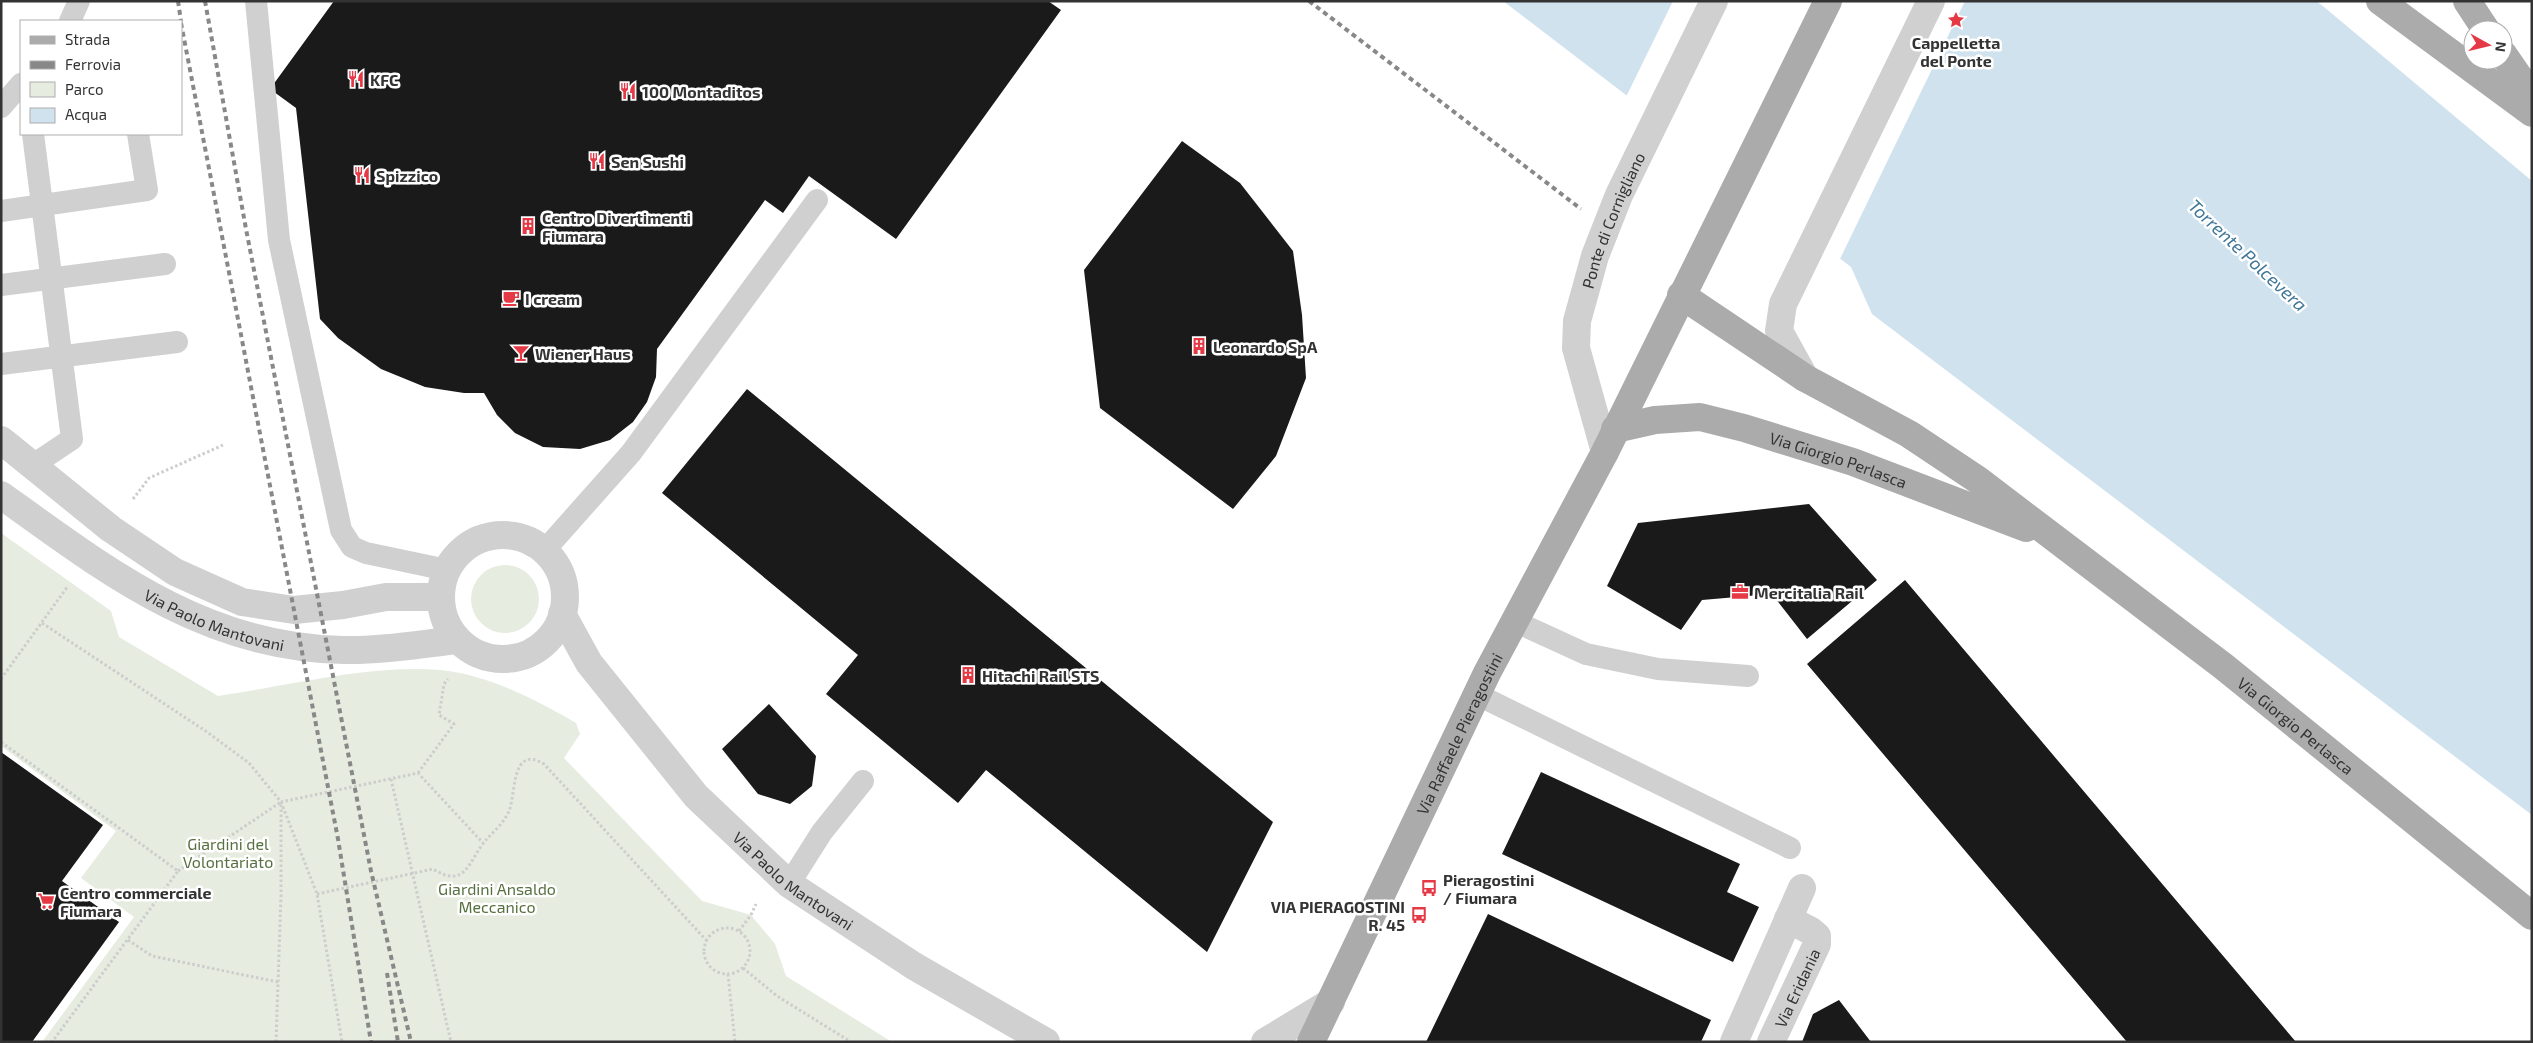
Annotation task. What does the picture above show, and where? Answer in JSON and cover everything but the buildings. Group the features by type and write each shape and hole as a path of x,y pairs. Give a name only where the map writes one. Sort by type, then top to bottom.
{"main road":[{"path":"1610,441 1828,1"},
{"path":"2380,1 2532,113"},
{"path":"2467,1 2479,20"},
{"path":"2513,68 2532,96"},
{"name":"Via Giorgio Perlasca","path":"1681,296 1805,378 1909,434 1978,480 2223,666 2532,916"},
{"name":"Via Giorgio Perlasca","path":"1610,441 1655,420 1700,417 1744,428 1853,462 2057,540"},
{"name":"Via Raffaele Pieragostini","path":"1311,1042 1476,694 1610,441"}],"street":[{"name":"Ponte di Cornigliano","path":"1610,441 1576,348 1577,322 1594,256 1619,195 1714,1"},
{"path":"1805,378 1779,331 1783,304 1931,1"},
{"name":"Via Paolo Mantovani","path":"1,440 111,529 175,572 242,602 294,610 343,605 386,597 440,597"},
{"name":"Via Paolo Mantovani","path":"1,495 89,558 157,600 231,633 282,644 344,650 464,646"},
{"path":"510,535 528,540 544,550 556,564 563,580 565,597 562,614 548,640 537,649 522,657 505,660 487,658 464,646 445,620 440,597 447,570 457,554 473,542 490,536 510,535"},
{"name":"Via Paolo Mantovani","path":"562,614 589,662 696,796 789,884 914,966 1046,1042"},
{"path":"537,649 589,662"},
{"path":"1734,1042 1802,888"},
{"name":"Via Eridania","path":"1771,1042 1817,944 1817,936 1811,931 1788,920"},
{"path":"1265,1042 1331,1002"}],"lane":[{"path":"70,20 79,1"},
{"path":"256,1 280,240 341,530 352,547 366,553 447,570"},
{"path":"1,107 20,85"},
{"path":"33,135 72,439 33,465"},
{"path":"1,211 147,190 138,135"},
{"path":"544,550 630,453 817,200"},
{"path":"1,285 165,264"},
{"path":"1,364 177,342"},
{"path":"1514,621 1586,654 1658,669 1748,676"},
{"path":"1476,694 1790,848"},
{"path":"789,884 822,832 863,781"}],"path":[{"path":"132,500 149,478 223,445"},
{"path":"1,680 70,583"},
{"path":"42,623 207,732 249,763 281,802 317,894 342,1042"},
{"path":"52,1042 178,871 281,802 418,773 454,724 439,715 444,684 464,646"},
{"path":"1,742 178,871"},
{"path":"317,894 433,869 442,875 457,876 472,862 483,843 509,811 514,782 522,764 528,759 536,759 544,764 707,941"},
{"path":"418,773 483,843"},
{"path":"391,779 451,1042"},
{"path":"276,1042 281,802"},
{"path":"739,931 751,915"},
{"path":"724,928 739,931 748,941 750,948 748,962 743,968 728,974 713,970 707,963 704,948 707,941 710,934 724,928"},
{"path":"128,940 152,956 278,982"},
{"path":"743,968 778,996 851,1042"},
{"path":"728,974 735,1042"}],"green space":[{"path":"1,533 111,611 119,637 218,696 358,673 413,669 440,670 457,672 493,682 561,714 576,723 580,734 564,758 702,901 751,915 775,944 786,976 892,1042 42,1042 134,917 81,878 116,831 1,746"},
{"path":"498,565 512,565 524,570 534,580 539,592 539,606 534,618 524,628 512,633 498,633 486,628 476,618 471,606 471,592 476,580 486,570"}],"water":[{"name":"Torrente Polcevera","path":"1503,1 2316,1 2324,7 2532,181 2532,815 1872,314 1851,267"}],"pier":[{"path":"1673,1 1965,1 1839,261 1625,99"}],"railway":[{"path":"178,1 181,20"},
{"path":"205,1 246,229 371,871 411,1042"},
{"path":"1309,1 1581,209"},
{"path":"182,28 338,839 371,1042"},
{"path":"387,973 398,1042"}],"place":[{"name":"Cappelletta del Ponte","path":"1956,20"},
{"name":"KFC","path":"356,79"},
{"name":"100 Montaditos","path":"628,91"},
{"name":"Sen Sushi","path":"597,161"},
{"name":"Spizzico","path":"362,175"},
{"name":"Centro Divertimenti Fiumara","path":"528,226"},
{"name":"I cream","path":"511,298"},
{"name":"Leonardo SpA","path":"1199,346"},
{"name":"Wiener Haus","path":"521,353"},
{"name":"Mercitalia Rail","path":"1740,592"},
{"name":"Hitachi Rail STS","path":"968,675"},
{"name":"Pieragostini / Fiumara","path":"1429,888"},
{"name":"Centro commerciale Fiumara","path":"46,901"},
{"name":"VIA PIERAGOSTINI R. 45","path":"1419,915"}],"park label":[{"name":"Giardini del Volontariato","path":"228,852"},
{"name":"Giardini Ansaldo Meccanico","path":"497,897"}]}
